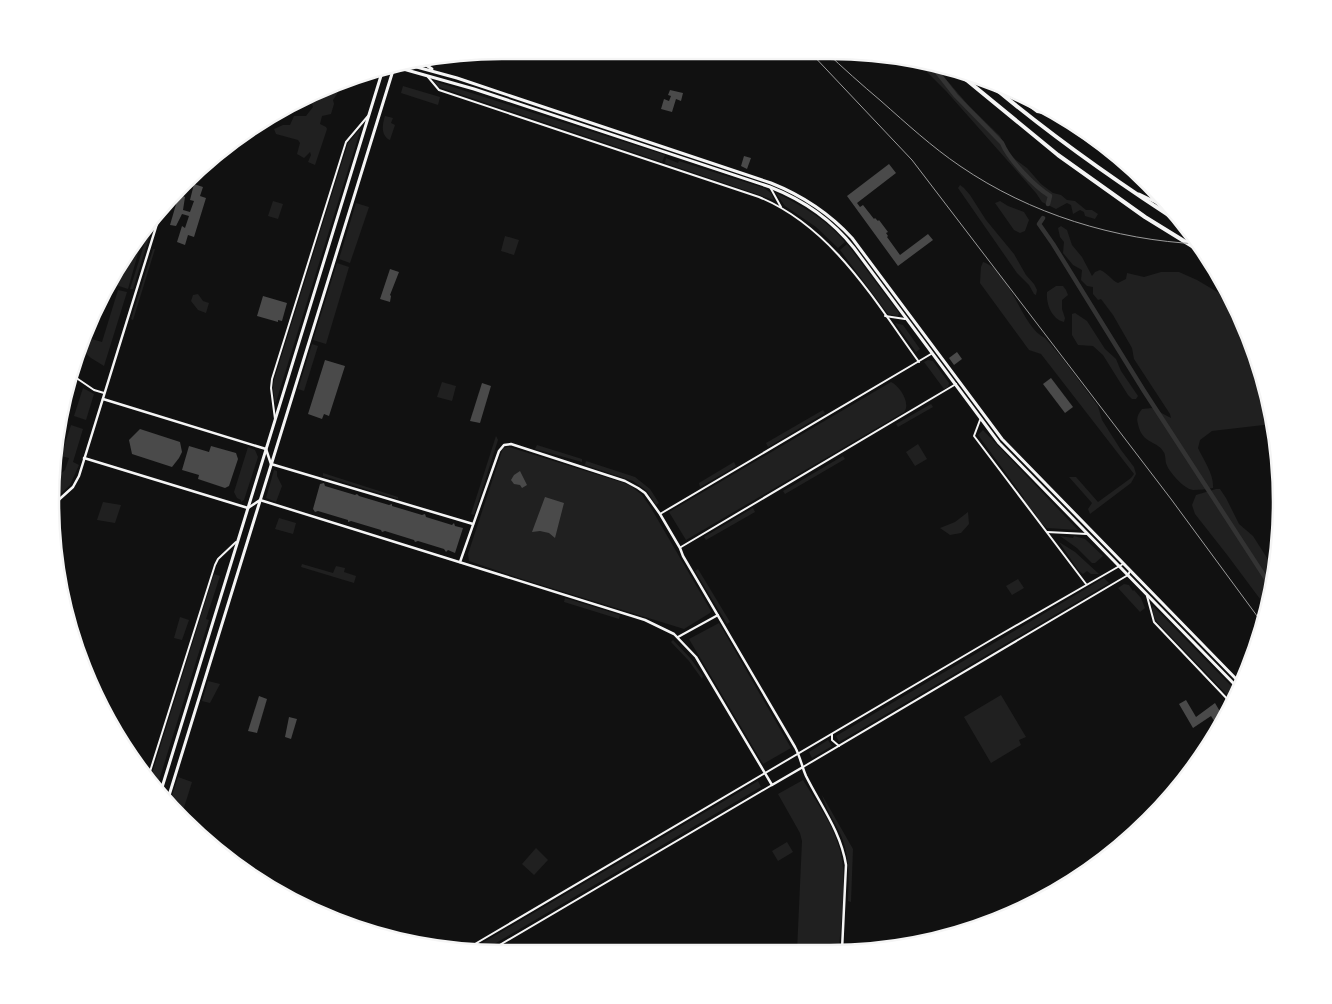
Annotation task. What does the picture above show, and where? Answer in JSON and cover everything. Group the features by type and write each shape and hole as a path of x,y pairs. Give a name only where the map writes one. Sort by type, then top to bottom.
{"highway":[{"path":"968,81 1058,154 1145,217 1192,246"},
{"path":"1000,92 1129,190 1166,214"}],"main road":[{"path":"427,65 435,71"},
{"path":"418,67 766,181 803,199 827,215 849,236 980,420 1008,452 1119,566 1129,573 1237,680"},
{"path":"407,69 474,88 786,194 814,210 840,231 933,352"},
{"path":"169,794 392,73"},
{"path":"162,786 381,76"},
{"path":"1129,190 1156,202"},
{"path":"956,384 1002,440 1123,564 1146,594 1234,684"},
{"path":"263,461 271,464"},
{"path":"251,498 260,500"}],"street":[{"path":"427,76 439,90 759,197 781,207 814,230 833,248 919,362"},
{"path":"1027,105 1037,112 1043,113"},
{"path":"275,421 271,388 272,379 346,142 369,115"},
{"path":"1076,133 1088,142"},
{"path":"770,187 781,207"},
{"path":"59,500 76,482 157,224"},
{"path":"885,316 906,319"},
{"path":"660,514 933,352"},
{"path":"77,378 94,390 104,393"},
{"path":"680,548 956,384"},
{"path":"103,399 266,449 271,464 473,524"},
{"path":"980,420 974,436 1086,584"},
{"path":"460,562 499,451 504,445 507,444 632,484 644,493 660,514 799,753 803,767 837,831 844,853 846,878 842,945"},
{"path":"84,458 248,508 260,500 645,620 662,627 678,637 688,647 702,667 772,785"},
{"path":"1047,532 1088,535"},
{"path":"150,772 214,565 238,541"},
{"path":"476,944 1086,584 1123,564"},
{"path":"500,945 1129,573"},
{"path":"1146,594 1154,622 1227,699"},
{"path":"678,637 718,615"},
{"path":"832,734 833,743 839,746"}],"shaded area":[{"path":"924,69 941,73 969,106 1000,136 1008,152 1027,168 1041,184 1067,200 1075,201 1086,210 1092,210 1098,214 1095,219 1085,216 1084,212 1080,210 1073,214 1071,205 1067,203 1056,209 1042,202 946,91"},
{"path":"434,81 665,155 662,162 439,87"},
{"path":"403,86 440,97 438,105 401,93"},
{"path":"338,90 333,100 334,104 331,114 322,116 320,124 327,129 315,165 308,162 311,155 310,152 304,158 297,154 300,143 298,140 276,134 274,129 283,125 290,125 294,116 306,116 313,107 312,104 307,103"},
{"path":"385,116 393,118 391,123 395,125 390,140 385,136 383,130"},
{"path":"361,128 275,403 274,380 348,143"},
{"path":"666,158 764,188 771,193 774,200 665,163"},
{"path":"960,185 970,195 986,220 1014,254 1026,275 1034,284 1037,290 1036,295 1017,273 958,188"},
{"path":"776,193 813,213 830,226 845,242 838,248 816,227 785,206"},
{"path":"273,201 283,204 278,219 268,216"},
{"path":"1000,201 1024,212 1029,220 1025,231 1020,233 1014,230 995,203"},
{"path":"356,203 369,207 350,263 339,259"},
{"path":"1061,226 1067,230 1072,245 1082,257 1092,276 1100,270 1118,283 1126,279 1127,273 1144,277 1161,272 1179,272 1222,295 1240,332 1250,360 1266,425 1212,431 1200,440 1198,448 1210,473 1213,488 1193,490 1185,486 1170,470 1163,451 1146,438 1140,430 1137,420 1138,414 1142,409 1152,408 1171,418 1170,414 1134,359 1132,348 1113,315 1101,299 1098,300 1093,294 1093,287 1087,286 1081,280 1082,270 1073,265 1063,253 1064,242 1060,237 1058,228"},
{"path":"151,230 133,289 130,289 146,237"},
{"path":"505,236 519,240 514,255 501,251"},
{"path":"847,244 899,313 898,316 888,314 840,250"},
{"path":"140,246 128,289 115,285"},
{"path":"153,249 155,249 133,320 131,319"},
{"path":"983,262 993,267 1001,276 1029,323 1062,358 1098,406 1102,420 1134,467 1136,474 1131,483 1090,514 1088,509 1092,503 1069,477 1076,477 1098,502 1134,474 1041,354 1029,350 980,283"},
{"path":"337,263 349,267 326,344 313,340"},
{"path":"1056,286 1063,286 1068,295 1062,300 1064,322 1053,315 1048,302 1047,292"},
{"path":"118,290 127,292 104,366 85,352 90,338 102,342"},
{"path":"198,294 203,301 209,303 206,313 198,310 191,301 193,295"},
{"path":"1075,313 1087,321 1105,349 1116,359 1121,371 1138,396 1136,399 1132,399 1128,395 1103,355 1093,346 1078,345 1072,335 1072,314"},
{"path":"895,323 903,325 920,349 916,352"},
{"path":"312,344 318,346 304,391 298,389"},
{"path":"928,360 933,361 949,383 948,387 944,389 924,362"},
{"path":"442,382 456,386 452,401 437,397"},
{"path":"891,382 898,387 904,396 906,409 904,412 686,540 669,512"},
{"path":"83,388 94,394 86,420 74,416"},
{"path":"931,404 933,407 898,427 896,424"},
{"path":"823,410 825,413 768,447 766,443"},
{"path":"71,425 83,429 73,462 79,465 70,485 59,495 60,475 65,470 69,458 62,456"},
{"path":"983,430 1078,530 1047,528 1038,520 1035,513 1026,505 1024,498 978,435"},
{"path":"496,436 498,440 474,515 471,514"},
{"path":"918,444 927,459 915,466 906,452"},
{"path":"537,445 582,459 582,462 535,449"},
{"path":"248,447 255,450 258,457 244,500 241,502 234,492"},
{"path":"509,447 624,483 642,495 711,611 710,613 684,629 469,561 468,554 503,448"},
{"path":"843,456 845,459 785,494 783,491"},
{"path":"586,461 635,477 650,489 659,503 656,505 647,491 633,481 585,465"},
{"path":"734,462 736,466 700,487 699,483"},
{"path":"274,470 277,471 277,476 282,486 276,502 266,498"},
{"path":"323,473 398,497 398,499 323,476"},
{"path":"1220,489 1239,524 1253,536 1269,561 1262,601 1195,514 1192,505 1196,495"},
{"path":"103,502 121,505 115,523 97,520"},
{"path":"753,508 755,512 706,540 704,537"},
{"path":"968,512 969,524 961,533 950,535 940,528 955,522"},
{"path":"279,518 296,523 293,534 275,529"},
{"path":"1060,536 1073,538 1074,536 1085,539 1103,556 1095,563 1092,563 1077,548"},
{"path":"1059,542 1075,552 1099,574 1091,574 1087,571 1083,574 1079,571"},
{"path":"302,564 333,573 336,566 345,568 344,572 356,576 354,583 301,567"},
{"path":"698,569 730,622 727,624 695,571"},
{"path":"214,574 220,576 206,619 209,620 159,782 152,774"},
{"path":"1104,578 1109,583 839,742 836,736"},
{"path":"1018,579 1024,588 1012,595 1006,586"},
{"path":"1124,584 1129,585 1141,598 1145,608 1140,612 1118,588"},
{"path":"565,598 620,615 619,619 564,602"},
{"path":"1153,606 1233,688 1229,697 1158,623 1152,608"},
{"path":"180,617 189,620 182,640 174,638"},
{"path":"719,623 791,748 763,764 689,639"},
{"path":"673,640 691,659 703,676 702,679 689,661 671,642"},
{"path":"208,681 220,684 210,703 202,701"},
{"path":"1001,695 1026,737 1019,740 1021,745 991,763 964,717"},
{"path":"828,740 832,746 812,758 809,752"},
{"path":"178,777 192,782 183,809 172,797"},
{"path":"803,780 831,827 838,844 844,882 839,945 797,945 802,841 800,833 778,794"},
{"path":"758,781 761,787 493,945 480,944"},
{"path":"822,795 853,849 851,902 848,901 847,856 843,839"},
{"path":"787,842 793,852 778,861 772,851"},
{"path":"536,848 548,860 534,875 522,864"}],"building":[{"path":"670,90 683,93 681,101 676,99 672,112 661,109 664,99 669,101 671,96 668,95"},
{"path":"744,156 751,158 747,169 741,166"},
{"path":"889,164 896,173 857,203 860,207 863,205 874,219 879,220 888,232 886,233 887,237 900,255 928,234 933,240 898,266 847,196"},
{"path":"194,184 203,187 200,196 206,198 194,237 188,235 185,245 177,242 182,226 185,228 189,216 182,214 176,226 170,225 177,202 183,196 185,197 183,210 190,212 194,201 190,200"},
{"path":"390,269 399,272 390,295 390,302 380,299"},
{"path":"263,296 287,303 282,321 278,320 278,322 257,316"},
{"path":"957,352 962,359 954,365 949,358"},
{"path":"325,360 345,366 329,416 324,414 322,419 308,414"},
{"path":"1051,378 1073,407 1065,413 1043,384"},
{"path":"482,383 491,386 480,423 470,421"},
{"path":"140,429 180,442 182,452 172,467 132,454 129,440"},
{"path":"189,446 209,452 211,446 236,453 238,459 229,486 225,488 198,479 199,475 182,470"},
{"path":"520,471 527,485 522,488 511,480"},
{"path":"324,483 325,486 389,505 392,504 392,506 422,515 425,514 426,517 452,525 454,523 455,526 463,528 455,553 448,550 446,552 444,549 418,541 415,542 414,540 385,531 382,532 381,530 351,521 348,522 348,520 318,511 315,512 313,509 320,484"},
{"path":"545,497 564,503 555,538 549,533 532,532"},
{"path":"259,696 267,699 257,733 248,731"},
{"path":"1186,700 1196,717 1215,703 1220,712 1215,722 1211,716 1193,728 1179,704"},
{"path":"289,717 297,719 291,739 285,737"}],"waterway":[{"path":"937,72 956,96 1002,143 1010,157 1023,172 1050,196 1048,204"},
{"path":"1043,218 1039,224 1144,391 1266,579"}],"railway":[{"path":"817,59 912,160 1171,499 1258,617"},
{"path":"834,59 910,127 940,151 987,183 1015,198 1074,222 1136,237 1190,243"}]}
